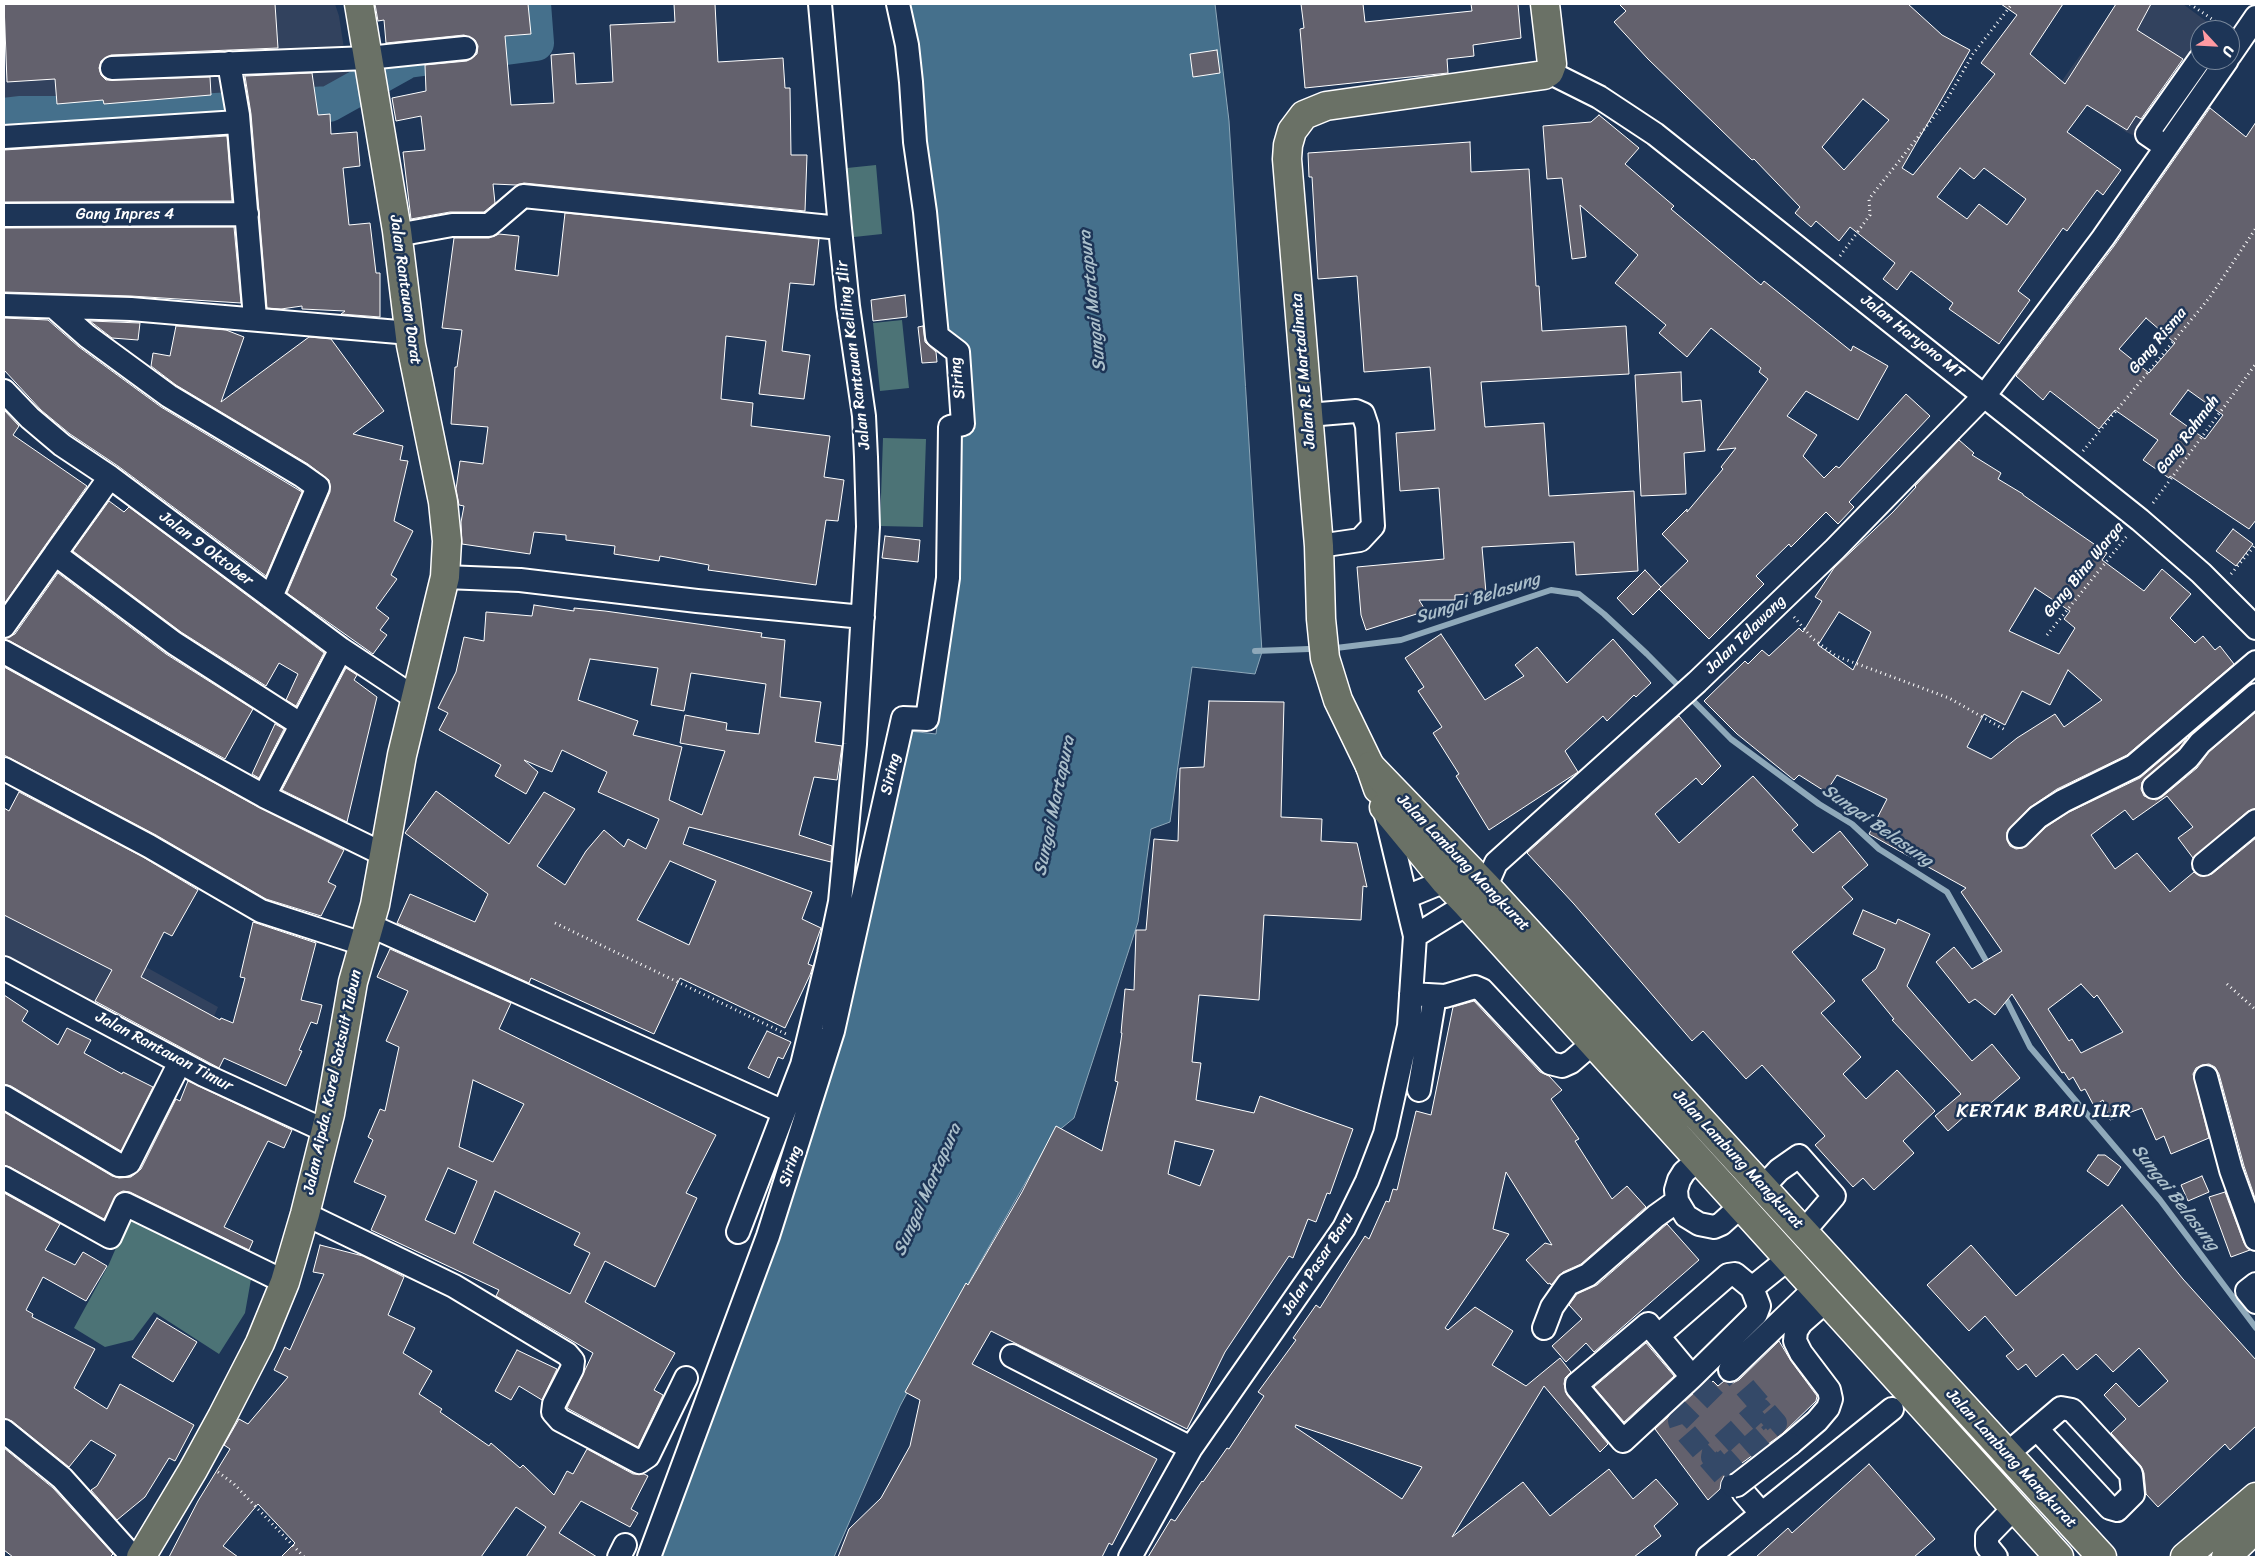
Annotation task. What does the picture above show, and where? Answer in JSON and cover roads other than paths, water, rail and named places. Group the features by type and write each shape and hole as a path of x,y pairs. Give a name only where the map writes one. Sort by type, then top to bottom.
{"main road":[{"name":"Jalan Rantauan Darat","path":"359,4 397,235 410,333 443,502 447,542 444,577"},
{"path":"1546,4 1552,64 1549,72"},
{"name":"Jalan R.E Martadinata","path":"1384,807 1370,766 1338,700 1325,658 1321,619 1319,546 1287,159 1292,131 1304,115 1326,106 1544,75 1549,72"},
{"name":"Jalan Aipda. Karel Satsuit Tubun","path":"140,1557 199,1459 260,1344 285,1282 326,1131 353,982 375,905 415,698 437,615 444,577"},
{"name":"Jalan Lambung Mangkurat","path":"1370,766 1480,881 1804,1231 2102,1557"},
{"name":"Jalan Lambung Mangkurat","path":"1384,807 1445,881 1480,881"},
{"name":"Jalan Lambung Mangkurat","path":"1480,881 1593,1043 2059,1557"},
{"path":"1740,1206 1762,1187"},
{"path":"1922,1407 1945,1387"},
{"path":"2185,1557 2256,1497"},
{"path":"2226,1557 2256,1528"}],"street":[{"name":"Jalan Rantauan Keliling Ilir","path":"738,1232 802,1065 840,902 855,744 868,527 864,416 848,306 820,4"},
{"name":"Siring","path":"649,1557 768,1236 833,1031 903,718 927,719 948,578 950,426 963,424 958,352 937,336 925,212 915,142 909,64 898,4"},
{"name":"Jalan Telawang","path":"2240,40 2256,17"},
{"path":"112,68 230,63 369,63 465,48"},
{"path":"230,63 237,110 255,318"},
{"path":"2166,147 2147,134 2192,70"},
{"name":"Jalan Telawang","path":"1415,936 1480,881 1697,682 1835,549 1985,395 2103,238 2220,70"},
{"name":"Jalan Haryono MT","path":"1549,72 1599,97 1655,134 2140,520 2218,589 2256,628"},
{"path":"4,137 237,110"},
{"path":"397,235 452,225 489,225 523,196 840,228"},
{"name":"Gang Inpres 4","path":"4,215 247,214"},
{"path":"4,305 131,309 255,318 410,333"},
{"path":"54,307 87,336 169,396 318,487 271,597"},
{"name":"Jalan 9 Oktober","path":"4,391 30,418 62,445 110,477 341,649 415,698"},
{"path":"1308,415 1356,411 1363,414 1367,426 1373,526 1360,540 1319,546"},
{"path":"4,626 110,477"},
{"path":"55,554 174,643 300,724"},
{"path":"444,577 520,580 697,601 863,617"},
{"path":"264,796 300,724 341,649"},
{"path":"4,652 264,796 385,855"},
{"path":"2019,836 2038,817 2063,801 2134,766 2256,662"},
{"path":"2154,787 2188,758 2200,743 2256,696"},
{"path":"4,769 149,846 261,911 366,935 784,1112"},
{"name":"Jalan R.E Martadinata","path":"1384,807 1415,936"},
{"path":"2204,864 2256,821"},
{"path":"1406,897 1445,881"},
{"name":"Jalan Pasar Baru","path":"1130,1557 1191,1448 1344,1228 1367,1181 1385,1134 1410,1026 1415,936"},
{"name":"Jalan Rantauan Timur","path":"4,968 180,1062 326,1131"},
{"path":"1411,994 1445,996 1475,987 1482,990 1550,1063 1562,1066 1572,1062 1593,1043"},
{"path":"1419,1090 1435,996"},
{"path":"4,1097 120,1165 125,1166 129,1163 180,1062"},
{"path":"2206,1077 2231,1170 2256,1239"},
{"path":"1762,1187 1779,1170 1799,1156 1834,1196 1820,1215 1804,1231"},
{"path":"1698,1160 1679,1180 1676,1190 1677,1201 1686,1216 1707,1226 1721,1224 1740,1206"},
{"path":"4,1178 110,1236 125,1204 285,1282"},
{"path":"1544,1328 1552,1307 1568,1284 1588,1275 1656,1216 1677,1201"},
{"path":"305,1214 454,1286 567,1354 573,1361 572,1369 554,1404 553,1412 560,1420 639,1462 648,1456 686,1378"},
{"path":"1752,1288 1788,1259"},
{"path":"1658,1336 1728,1275 1735,1274 1752,1288 1759,1306 1756,1314 1692,1378 1623,1441 1577,1387 1577,1384 1648,1324 1692,1378"},
{"path":"2256,1284 2247,1291 2256,1302"},
{"path":"1730,1370 1821,1295"},
{"path":"1762,1514 1735,1487 1788,1441 1817,1421 1828,1408 1831,1399 1829,1390 1801,1353 1795,1341 1796,1331 1821,1295"},
{"path":"1012,1356 1191,1448"},
{"path":"1892,1409 1899,1382 1922,1360"},
{"path":"1708,1557 1892,1409 1922,1407"},
{"path":"2007,1454 2061,1408 2072,1410 2131,1474 2133,1494 2117,1510 2110,1508 2037,1429"},
{"path":"4,1431 62,1478 133,1557"},
{"path":"1788,1441 1813,1473"},
{"path":"1996,1557 1987,1546 1986,1539 1997,1523 2014,1508"}],"water":[{"name":"Sungai Martapura","path":"905,4 1215,4 1229,121 1262,652 1255,674 1192,667 1170,822 1151,829 1138,922 1074,1118 1052,1136 928,1354 900,1406 834,1557 658,1557 725,1379 909,731 936,734 944,669 958,440"}],"waterway":[{"path":"4,116 21,114 167,114 329,104 408,60 536,43 533,4"},
{"name":"Sungai Belasung","path":"1336,648 1401,640 1551,590 1579,594 1604,614 1647,654 1731,739 1819,804 1852,824 1879,849 1947,892 1989,966"},
{"name":"Sungai Belasung","path":"1255,651 1309,649"},
{"name":"Sungai Belasung","path":"2003,993 2030,1047 2160,1200 2256,1328"}],"tunnel":[{"path":"1721,1472 1776,1423 1730,1370 1679,1421 1681,1427 1729,1482"},
{"path":"1722,1469 1712,1457 1713,1452 1760,1409 1772,1423"}],"district":[{"name":"KERTAK BARU ILIR","path":"2044,1112"}]}
